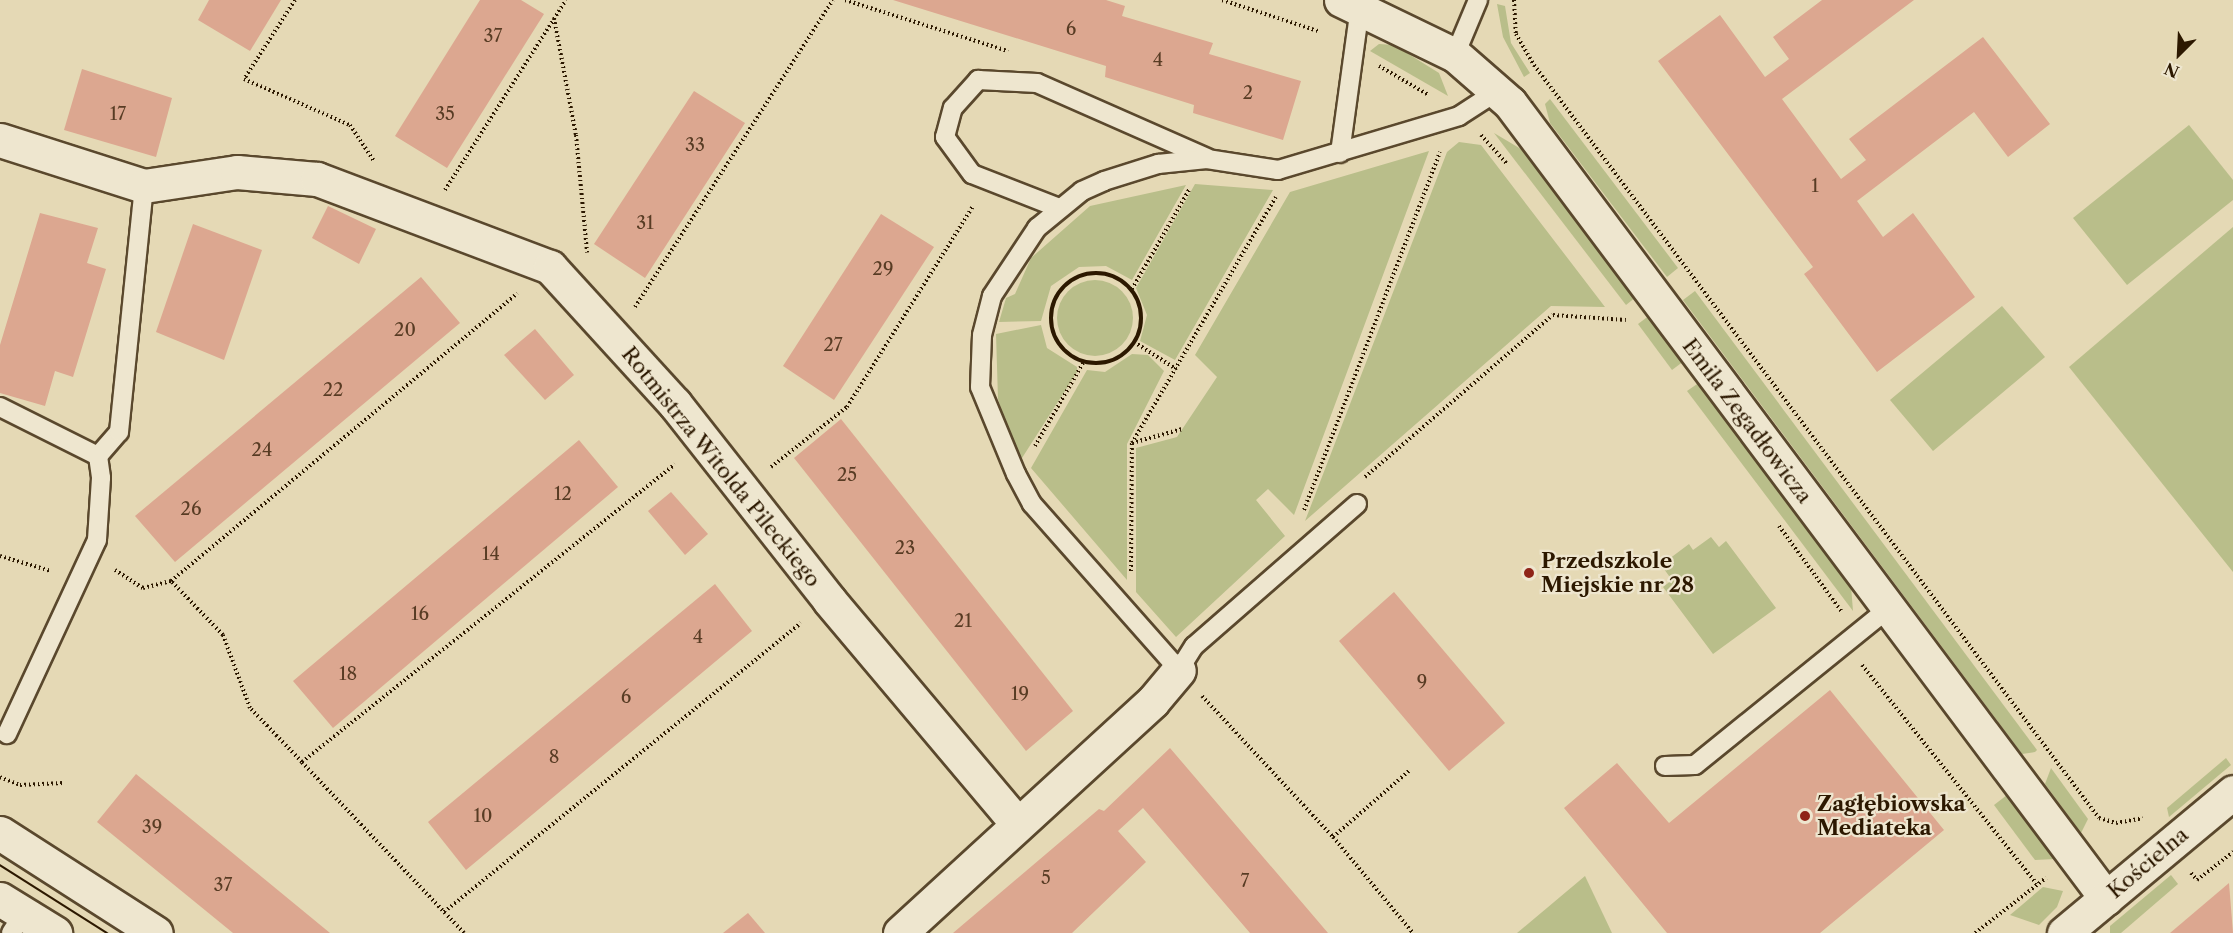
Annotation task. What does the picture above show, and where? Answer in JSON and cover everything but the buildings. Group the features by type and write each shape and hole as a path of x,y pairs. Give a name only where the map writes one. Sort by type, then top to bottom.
{"street":[{"name":"Emila Zegadłowicza","path":"1350,4 1455,55 1499,90 1889,608 2087,920"},
{"name":"Rotmistrza Witolda Pileckiego","path":"0,140 144,186 237,172 317,179 550,267 704,441 829,600 1016,822"},
{"path":"900,933 1016,822 1153,701 1179,670"},
{"name":"Kościelna","path":"2087,920 2233,792"},
{"path":"0,833 156,933"},
{"path":"12,915 55,933"}],"lane":[{"path":"1455,55 1478,0"},
{"path":"1340,153 1350,4"},
{"path":"1059,208 972,174 945,137 953,108 978,80 1036,83 1207,159"},
{"path":"1357,504 1194,646 1179,670 1032,504 1016,474 980,387 982,335 992,296 1011,262 1059,208 1104,181 1158,164 1207,159 1278,170 1459,116 1499,90"},
{"path":"7,734 97,540 98,456 119,432 144,186"},
{"path":"0,407 98,456"},
{"path":"1665,766 1695,765 1856,632 1889,608"}],"path":[{"path":"244,79 295,0"},
{"path":"441,196 566,0"},
{"path":"642,318 634,309 833,0"},
{"path":"845,0 1020,54"},
{"path":"1514,0 1516,34 1534,65 2099,818 2116,823 2144,817"},
{"path":"0,556 79,578 110,567 143,588 171,581 550,267 587,256 576,135 554,18"},
{"path":"1302,517 1442,148"},
{"path":"1132,290 1196,177"},
{"path":"763,473 848,407 987,180"},
{"path":"1131,579 1132,443 1283,186"},
{"path":"1105,273 1132,290 1142,319 1134,342 1119,358 1084,361 1061,347 1053,333 1054,302 1062,288 1074,278 1105,273"},
{"path":"1356,485 1553,315 1625,319 1632,328"},
{"path":"1134,342 1176,369"},
{"path":"1016,474 1084,361"},
{"path":"1132,443 1182,429"},
{"path":"302,762 704,441"},
{"path":"1772,518 1856,632 1860,663 2037,884 1975,933"},
{"path":"171,581 222,635 250,708 464,933"},
{"path":"444,912 829,600"},
{"path":"1179,670 1333,837 1413,933"},
{"path":"1333,837 1410,770"},
{"path":"0,777 20,785 63,783"},
{"path":"2197,880 2233,852"}],"green space":[{"path":"1497,4 1505,6 1511,43 1530,73 1524,77 1503,37"},
{"path":"1379,44 1394,45 1439,73 1448,96 1370,51"},
{"path":"1550,99 1678,268 1667,277 1550,123 1545,104"},
{"path":"2189,125 2233,180 2233,200 2127,285 2073,218"},
{"path":"1494,133 1526,152 1636,297 1626,305"},
{"path":"1459,142 1481,145 1605,307 1551,306 1305,521 1447,152"},
{"path":"1429,151 1294,515 1268,489 1256,500 1285,536 1176,637 1136,592 1136,448 1177,437 1217,377 1195,355 1290,192"},
{"path":"1195,184 1273,190 1175,360 1140,341 1147,315 1136,288"},
{"path":"1186,185 1132,280 1106,266 1079,267 1051,286 1041,321 999,322 1006,298 1015,294 1031,258 1090,206"},
{"path":"2233,227 2233,572 2069,367"},
{"path":"1095,280 1109,283 1122,291 1130,304 1133,318 1130,332 1122,345 1109,353 1095,356 1081,353 1068,345 1060,332 1057,318 1060,304 1068,291 1081,283"},
{"path":"1695,291 2037,750 2035,752 2022,754 1683,300"},
{"path":"2002,306 2045,357 1933,451 1890,400"},
{"path":"1650,315 1684,361 1672,370 1638,324"},
{"path":"1041,325 1047,348 1077,367 1077,372 1022,458 1008,435 998,399 996,334"},
{"path":"1132,354 1148,355 1164,371 1127,444 1127,580 1031,468 1087,370 1105,372"},
{"path":"1700,382 1851,586 1853,611 1687,391"},
{"path":"1711,537 1719,547 1726,541 1776,608 1713,654 1663,587 1672,580 1661,565 1689,544 1693,550"},
{"path":"2226,758 2231,765 2169,817 2167,808"},
{"path":"2051,768 2088,819 2081,833 2045,784"},
{"path":"2007,795 2055,859 2035,860 1994,805"},
{"path":"2171,875 2178,884 2121,933 2110,933 2110,926"},
{"path":"1585,876 1612,933 1517,933"},
{"path":"2043,887 2063,891 2057,907 2039,925 2010,915"}],"tram line":[{"path":"0,865 107,933"}],"place":[{"name":"Przedszkole Miejskie nr 28","path":"1529,573"},
{"name":"Zagłębiowska Mediateka","path":"1805,816"}]}
